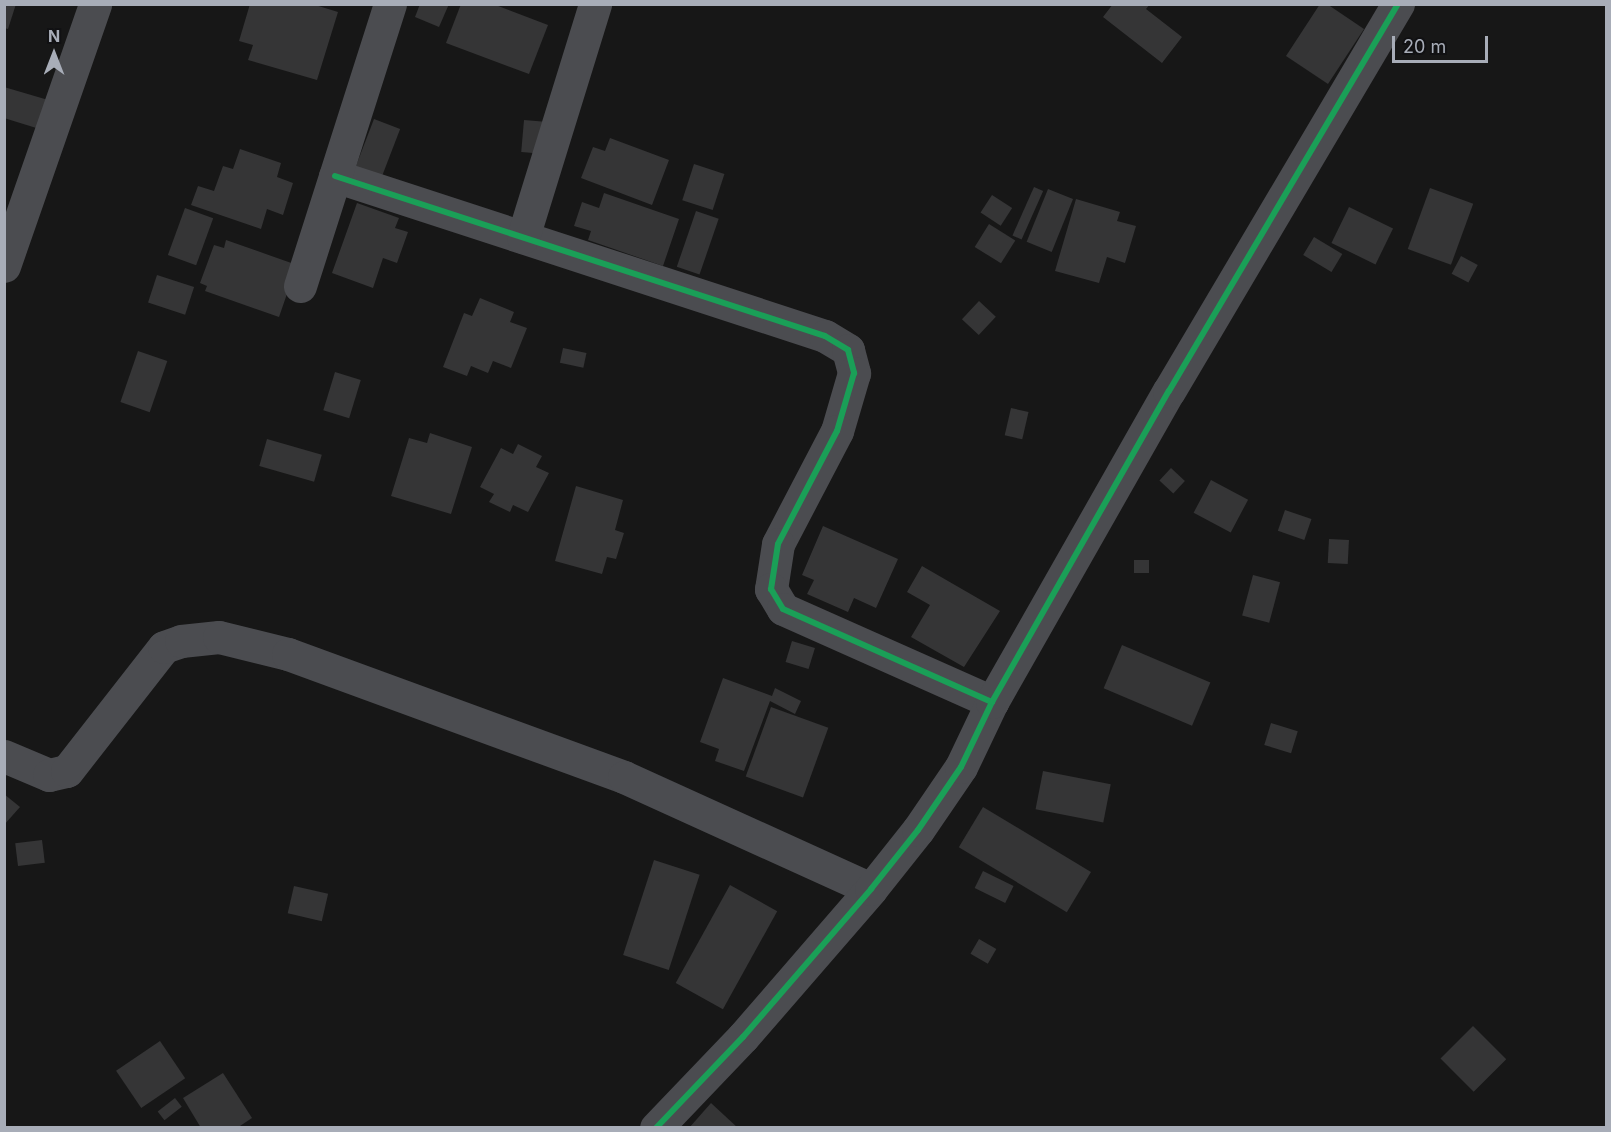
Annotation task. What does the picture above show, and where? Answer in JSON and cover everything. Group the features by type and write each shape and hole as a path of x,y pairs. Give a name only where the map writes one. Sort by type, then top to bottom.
{"street":[{"path":"4,266 95,4"},
{"path":"300,286 390,4"},
{"path":"523,237 595,4"},
{"path":"656,1128 743,1037 871,889 918,830 960,767 992,702 1168,392 1398,4"},
{"path":"335,176 825,336 848,350 854,373 837,431 778,544 771,589 783,609 992,702"},
{"path":"4,756 49,775 67,771 164,647 181,640 219,637 288,654 624,777 871,889"}],"building":[{"path":"4,4 16,4 8,29 4,28"},
{"path":"250,4 312,4 338,12 317,80 248,60 253,45 239,41"},
{"path":"420,4 449,4 439,27 415,17"},
{"path":"461,4 493,4 548,25 529,74 446,43"},
{"path":"1113,4 1150,4 1146,9 1182,37 1162,63 1103,17"},
{"path":"1320,4 1327,4 1364,29 1328,84 1286,56"},
{"path":"4,87 55,102 46,131 4,118"},
{"path":"374,119 400,129 380,181 354,171"},
{"path":"524,120 545,122 542,154 521,152"},
{"path":"610,138 669,160 652,205 581,178 593,147 605,151"},
{"path":"240,149 281,163 277,177 293,183 283,215 267,209 261,229 191,205 198,186 214,191 223,166 233,169"},
{"path":"694,164 724,174 713,210 682,200"},
{"path":"1034,187 1043,191 1022,239 1012,235"},
{"path":"1430,188 1473,204 1451,265 1408,249"},
{"path":"1048,189 1073,199 1052,252 1027,242"},
{"path":"604,193 679,219 663,266 588,240 591,231 574,226 582,202 599,208"},
{"path":"992,195 1012,208 1001,226 981,213"},
{"path":"1076,199 1120,212 1117,221 1136,226 1125,263 1107,257 1099,283 1055,271"},
{"path":"357,203 399,218 395,228 408,232 397,263 383,258 373,288 332,273"},
{"path":"1349,207 1393,228 1376,264 1331,243"},
{"path":"185,208 213,218 196,265 168,255"},
{"path":"696,211 719,219 699,275 677,267"},
{"path":"989,224 1015,240 1001,263 975,247"},
{"path":"1314,237 1342,254 1331,272 1303,255"},
{"path":"226,240 297,265 279,317 205,291 207,286 200,283 214,245 224,248"},
{"path":"1461,256 1478,265 1468,283 1452,274"},
{"path":"157,275 194,287 185,315 148,303"},
{"path":"480,298 514,312 510,322 527,328 511,368 493,361 488,373 471,366 467,376 443,367 464,313 472,316"},
{"path":"979,301 996,317 979,335 962,319"},
{"path":"563,348 586,353 583,368 560,363"},
{"path":"138,351 167,361 150,412 120,402"},
{"path":"335,372 361,380 349,418 323,410"},
{"path":"1011,408 1029,412 1022,439 1005,435"},
{"path":"430,433 472,447 451,514 391,496 409,438 427,443"},
{"path":"267,439 322,455 314,482 259,466"},
{"path":"518,444 542,456 536,467 549,473 528,512 513,505 510,512 489,502 494,494 480,487 501,448 513,454"},
{"path":"1171,468 1185,481 1173,493 1159,480"},
{"path":"1211,480 1248,500 1231,532 1194,513"},
{"path":"576,486 623,500 615,530 624,533 616,559 607,557 602,574 555,561"},
{"path":"1285,510 1311,519 1304,540 1278,531"},
{"path":"823,526 898,559 876,608 854,598 848,612 807,594 814,580 802,575"},
{"path":"1329,539 1349,540 1348,564 1328,563"},
{"path":"1134,560 1149,560 1149,573 1134,573"},
{"path":"922,566 1000,611 964,667 911,637 930,605 907,592"},
{"path":"1253,575 1280,582 1269,623 1242,616"},
{"path":"792,641 815,648 809,669 786,662"},
{"path":"1122,645 1210,683 1192,726 1104,688"},
{"path":"723,678 772,696 775,688 801,701 795,714 770,701 744,771 715,761 719,749 700,742"},
{"path":"771,707 828,728 803,797 746,777"},
{"path":"1271,723 1298,731 1291,753 1264,745"},
{"path":"1043,771 1111,784 1103,822 1036,809"},
{"path":"4,794 20,807 4,825"},
{"path":"983,807 1091,872 1067,912 959,847"},
{"path":"42,840 45,863 18,866 15,843"},
{"path":"654,860 700,875 669,970 623,955"},
{"path":"983,871 1014,886 1005,903 975,888"},
{"path":"730,885 777,911 723,1009 676,983"},
{"path":"294,886 328,894 322,921 288,913"},
{"path":"979,939 996,949 988,964 970,954"},
{"path":"1473,1026 1506,1059 1474,1092 1440,1059"},
{"path":"160,1041 185,1078 141,1108 116,1071"},
{"path":"223,1073 252,1118 237,1128 201,1128 183,1098"},
{"path":"175,1098 182,1107 164,1120 158,1112"},
{"path":"711,1103 738,1128 689,1128"}],"cycle path":[{"path":"656,1128 743,1037 871,889 918,830 961,767 992,702 1169,391 1398,4"},
{"path":"335,176 825,336 848,350 854,373 837,431 778,544 771,589 783,609 992,702"}]}
